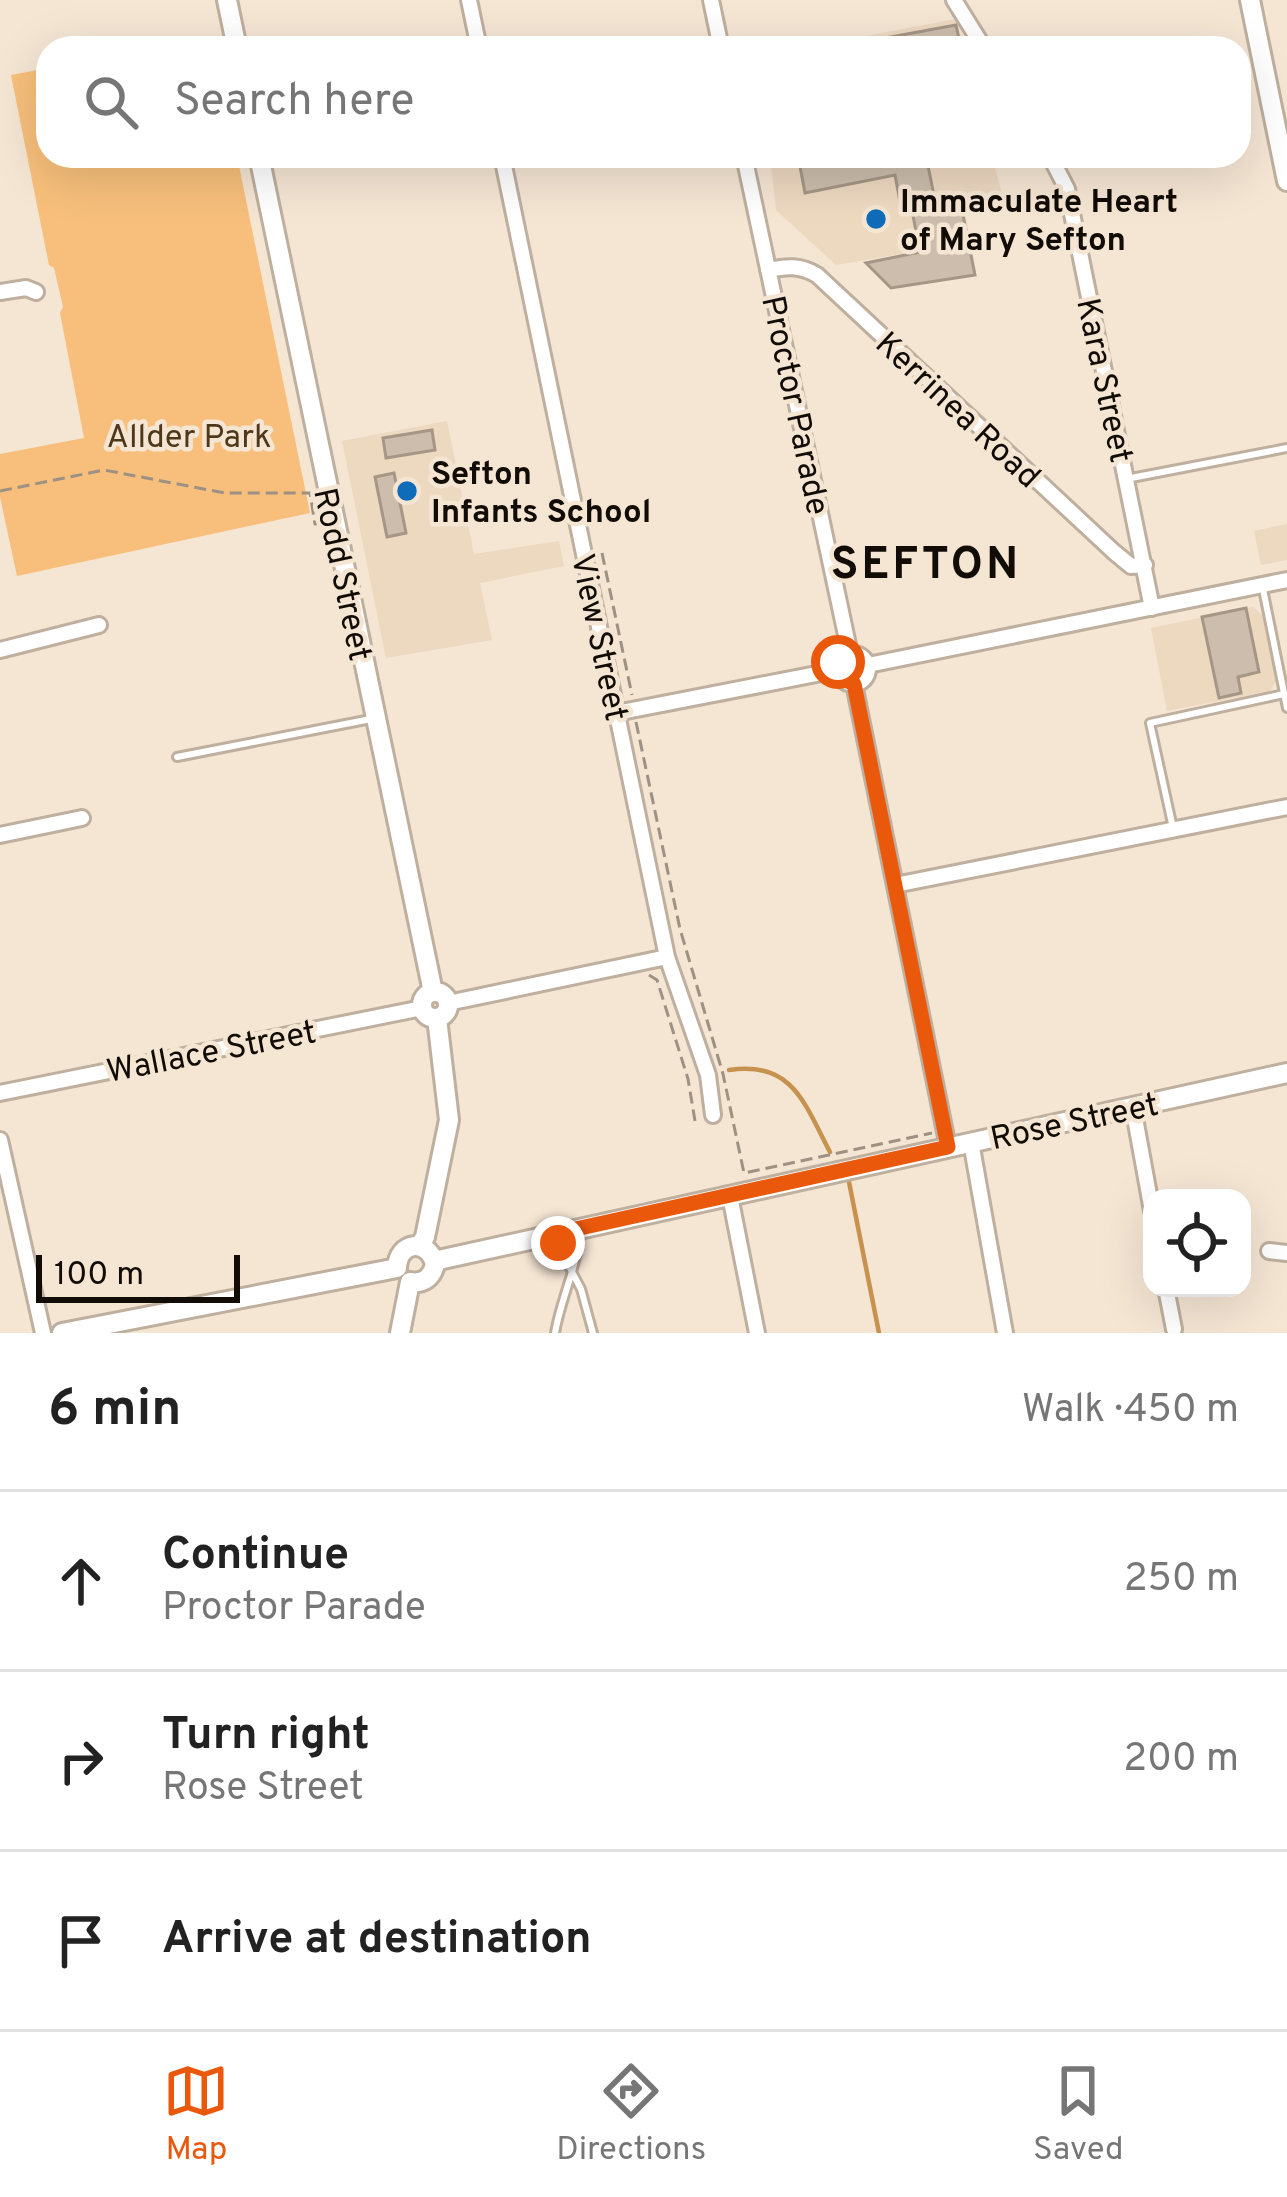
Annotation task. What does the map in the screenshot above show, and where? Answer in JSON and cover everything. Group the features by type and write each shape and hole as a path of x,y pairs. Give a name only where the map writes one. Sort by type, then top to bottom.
{"street":[{"path":"227,0 234,36"},
{"path":"469,0 476,36"},
{"path":"711,0 719,36"},
{"path":"954,0 976,36"},
{"path":"1250,0 1287,181"},
{"name":"Rodd Street","path":"261,168 435,1005 449,1120 420,1245"},
{"name":"View Street","path":"504,168 667,957 708,1075 713,1115"},
{"name":"Proctor Parade","path":"747,168 850,654"},
{"name":"Kara Street","path":"1056,168 1067,190 1152,608"},
{"name":"Kerrinea Road","path":"768,271 804,267 817,275 1089,530 1131,566 1144,565"},
{"path":"0,292 26,288 36,292"},
{"path":"868,665 1287,580"},
{"path":"0,650 99,625"},
{"path":"837,670 842,658 850,654 860,655 868,665"},
{"path":"837,670 843,681 854,684 863,681 868,665"},
{"path":"616,712 837,670"},
{"path":"854,684 941,1140"},
{"path":"896,885 1287,807"},
{"path":"0,835 82,818"},
{"name":"Wallace Street","path":"0,1093 667,957"},
{"name":"Rose Street","path":"434,1262 730,1196 941,1140 970,1142 1287,1072"},
{"path":"1133,1107 1148,1189"},
{"path":"0,1140 43,1333"},
{"path":"970,1142 1005,1333"},
{"path":"730,1196 757,1333"},
{"path":"62,1333 404,1275 427,1280 434,1262 429,1250 420,1245 402,1250 404,1275 400,1333"},
{"path":"1269,1251 1287,1253"},
{"path":"1168,1297 1174,1329"}],"lane":[{"path":"1126,479 1287,448"},
{"path":"1262,585 1287,708"},
{"path":"1174,831 1150,723 1284,694"},
{"path":"177,757 375,718"},
{"path":"555,1333 574,1274 579,1228"},
{"path":"553,1234 574,1274 593,1333"}],"path":[{"path":"0,491 104,470 225,493 310,493 315,524 332,520"},
{"path":"602,553 680,929 724,1074 744,1173 941,1140"},
{"path":"635,976 648,974 657,980 688,1079 695,1121"}],"shaded area":[{"path":"956,19 961,36 866,36"},
{"name":"Immaculate Heart of Mary Sefton","path":"771,168 995,168 1004,201 964,208 971,242 836,265 776,210"},
{"name":"Sefton Infants School","path":"447,421 474,554 559,541 564,566 480,583 492,640 386,658 342,441"},
{"path":"1287,524 1287,560 1261,565 1254,531"},
{"path":"1253,607 1262,615 1276,681 1270,691 1167,711 1151,628"}],"green space":[{"name":"Allder Park","path":"36,70 36,168 239,168 310,513 17,576 0,497 0,454 84,438 60,313 63,307 54,268 49,265 11,75"}],"building":[{"path":"956,25 958,36 896,36"},
{"path":"800,168 928,168 937,210 961,205 975,275 891,288 866,263 920,252 911,205 901,207 895,175 805,193"},
{"path":"432,430 435,450 386,458 383,438"},
{"path":"394,473 406,533 387,537 375,477"},
{"path":"1246,608 1259,672 1238,677 1241,693 1219,698 1202,617"}],"waterway":[{"path":"729,1070 751,1069 782,1079 804,1103 830,1152"},
{"path":"849,1182 879,1333"}],"place":[{"name":"Immaculate Heart of Mary Sefton","path":"876,219"},
{"name":"Sefton Infants School","path":"407,491"}],"district":[{"name":"SEFTON","path":"926,562"}],"route":[{"path":"558,1243 553,1234 948,1147 854,684 840,677 838,662"}]}
